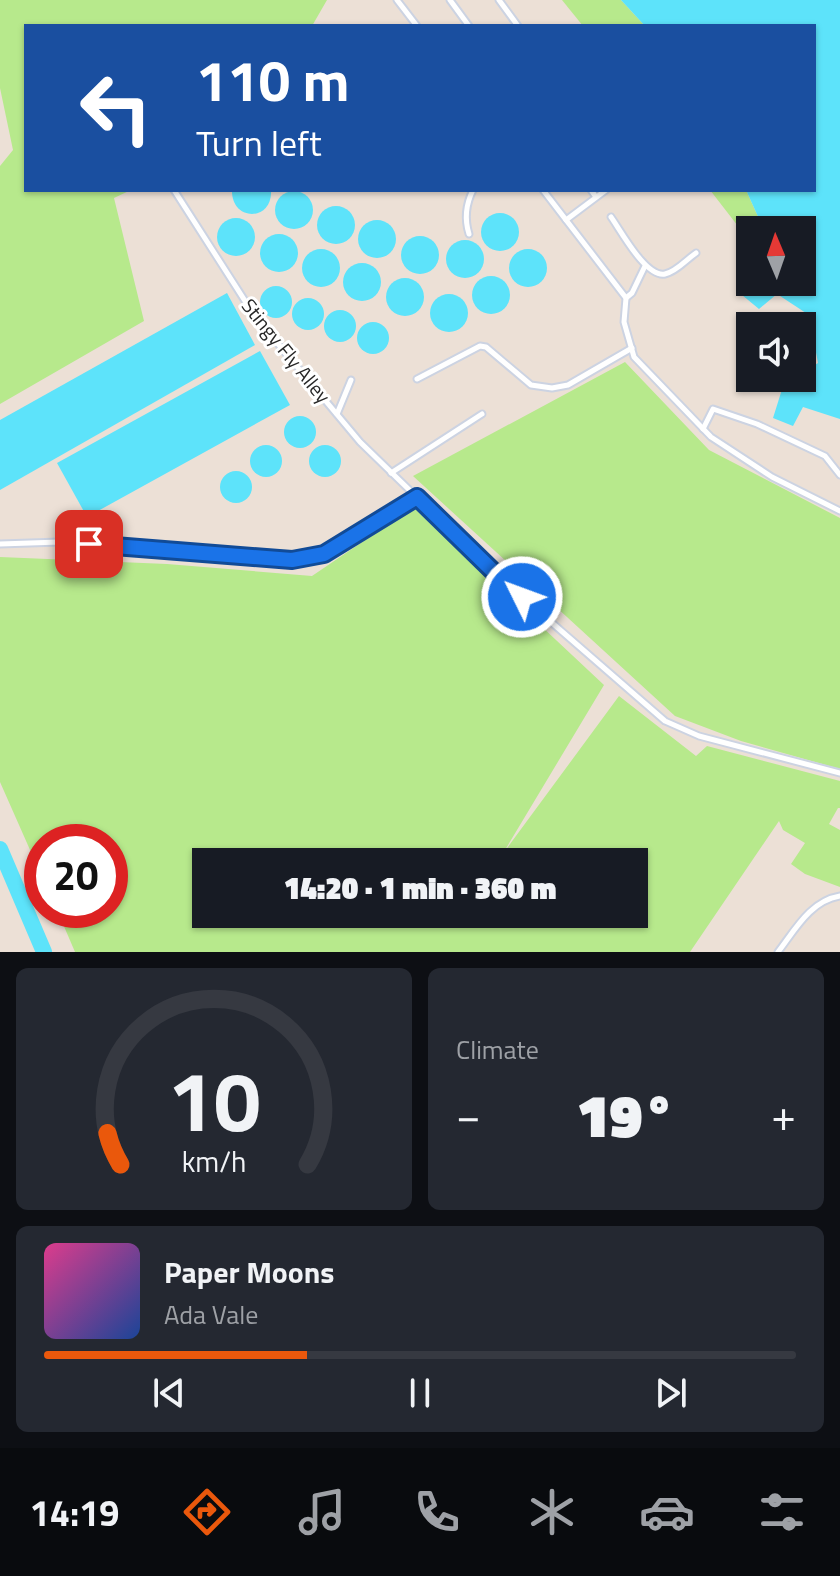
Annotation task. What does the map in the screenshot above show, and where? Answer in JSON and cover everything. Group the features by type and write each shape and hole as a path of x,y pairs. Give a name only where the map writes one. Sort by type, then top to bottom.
{"lane":[{"path":"397,0 415,24"},
{"path":"450,0 468,24"},
{"path":"499,0 517,24"},
{"name":"Stingy Fly Alley","path":"175,192 254,315 360,442 498,576 665,721 699,736 840,773"},
{"path":"469,234 466,210 472,192"},
{"path":"545,192 626,298 624,322 634,357 711,437 772,477 840,511"},
{"path":"592,192 596,197"},
{"path":"566,220 603,192"},
{"path":"611,217 645,266 654,273 669,273 696,253"},
{"path":"626,298 632,293 645,266"},
{"path":"417,379 480,346 486,347 531,385 559,388 632,348"},
{"path":"337,414 351,380"},
{"path":"703,429 713,409 757,424 825,456 840,475"},
{"path":"391,473 482,414"},
{"path":"0,544 60,542 292,560 324,554 417,497"},
{"path":"778,952 813,907 831,897 840,896"}],"green space":[{"path":"0,0 327,0 313,24 24,24 24,192 127,192 114,198 144,321 0,404 0,166 13,150 0,88"},
{"path":"562,0 621,0 643,24 581,24"},
{"path":"712,192 747,192 758,216 736,216 736,224"},
{"path":"625,362 709,450 840,518 840,769 741,741 675,716 413,476"},
{"path":"414,507 604,685 506,848 192,848 192,928 648,928 648,848 507,848 619,696 696,756 707,746 840,781 840,808 829,824 840,830 840,887 805,874 791,864 805,843 783,830 779,821 690,952 75,952 65,928 128,928 128,824 24,824 24,836 0,782 0,557 167,564 312,576"}],"water":[{"path":"621,0 840,0 840,419 803,407 793,426 773,418 781,392 816,392 816,312 804,312 780,296 816,296 816,216 758,216 747,192 816,192 816,24 643,24"},
{"path":"232,192 271,192 266,208 252,214 238,208"},
{"path":"287,192 301,192 312,203 312,217 301,228 287,228 276,217 276,203"},
{"path":"336,206 350,211 355,225 350,239 336,244 322,239 317,225 322,211"},
{"path":"500,213 514,218 519,232 514,246 500,251 486,246 481,232 486,218"},
{"path":"236,218 250,223 255,237 250,251 236,256 222,251 217,237 222,223"},
{"path":"377,220 391,225 396,239 391,253 377,258 363,253 358,239 363,225"},
{"path":"279,234 293,239 298,253 293,267 279,272 265,267 260,253 265,239"},
{"path":"420,236 434,241 439,255 434,269 420,274 406,269 401,255 406,241"},
{"path":"465,240 479,245 484,259 479,273 465,278 451,273 446,259 451,245"},
{"path":"321,249 335,254 340,268 335,282 321,287 307,282 302,268 307,254"},
{"path":"528,249 542,254 547,268 542,282 528,287 514,282 509,268 514,254"},
{"path":"362,263 376,268 381,282 376,296 362,301 348,296 343,282 348,268"},
{"path":"491,276 505,281 510,295 505,309 491,314 477,309 472,295 477,281"},
{"path":"405,278 419,283 424,297 419,311 405,316 391,311 386,297 391,283"},
{"path":"276,286 287,291 292,302 287,313 276,318 265,313 260,302 265,291"},
{"path":"227,293 255,345 0,490 0,420"},
{"path":"449,294 463,299 468,313 463,327 449,332 435,327 430,313 435,299"},
{"path":"743,296 775,296 759,309"},
{"path":"308,298 319,303 324,314 319,325 308,330 297,325 292,314 297,303"},
{"path":"340,310 351,315 356,326 351,337 340,342 329,337 324,326 329,315"},
{"path":"373,322 384,327 389,338 384,349 373,354 362,349 357,338 362,327"},
{"path":"260,351 290,405 87,517 57,463"},
{"path":"300,416 311,421 316,432 311,443 300,448 289,443 284,432 289,421"},
{"path":"266,445 277,450 282,461 277,472 266,477 255,472 250,461 255,450"},
{"path":"325,445 336,450 341,461 336,472 325,477 314,472 309,461 314,450"},
{"path":"236,471 247,476 252,487 247,498 236,503 225,498 220,487 225,476"}],"waterway":[{"path":"0,849 44,952"}],"route":[{"path":"89,544 292,560 324,554 417,497 522,597"}]}
